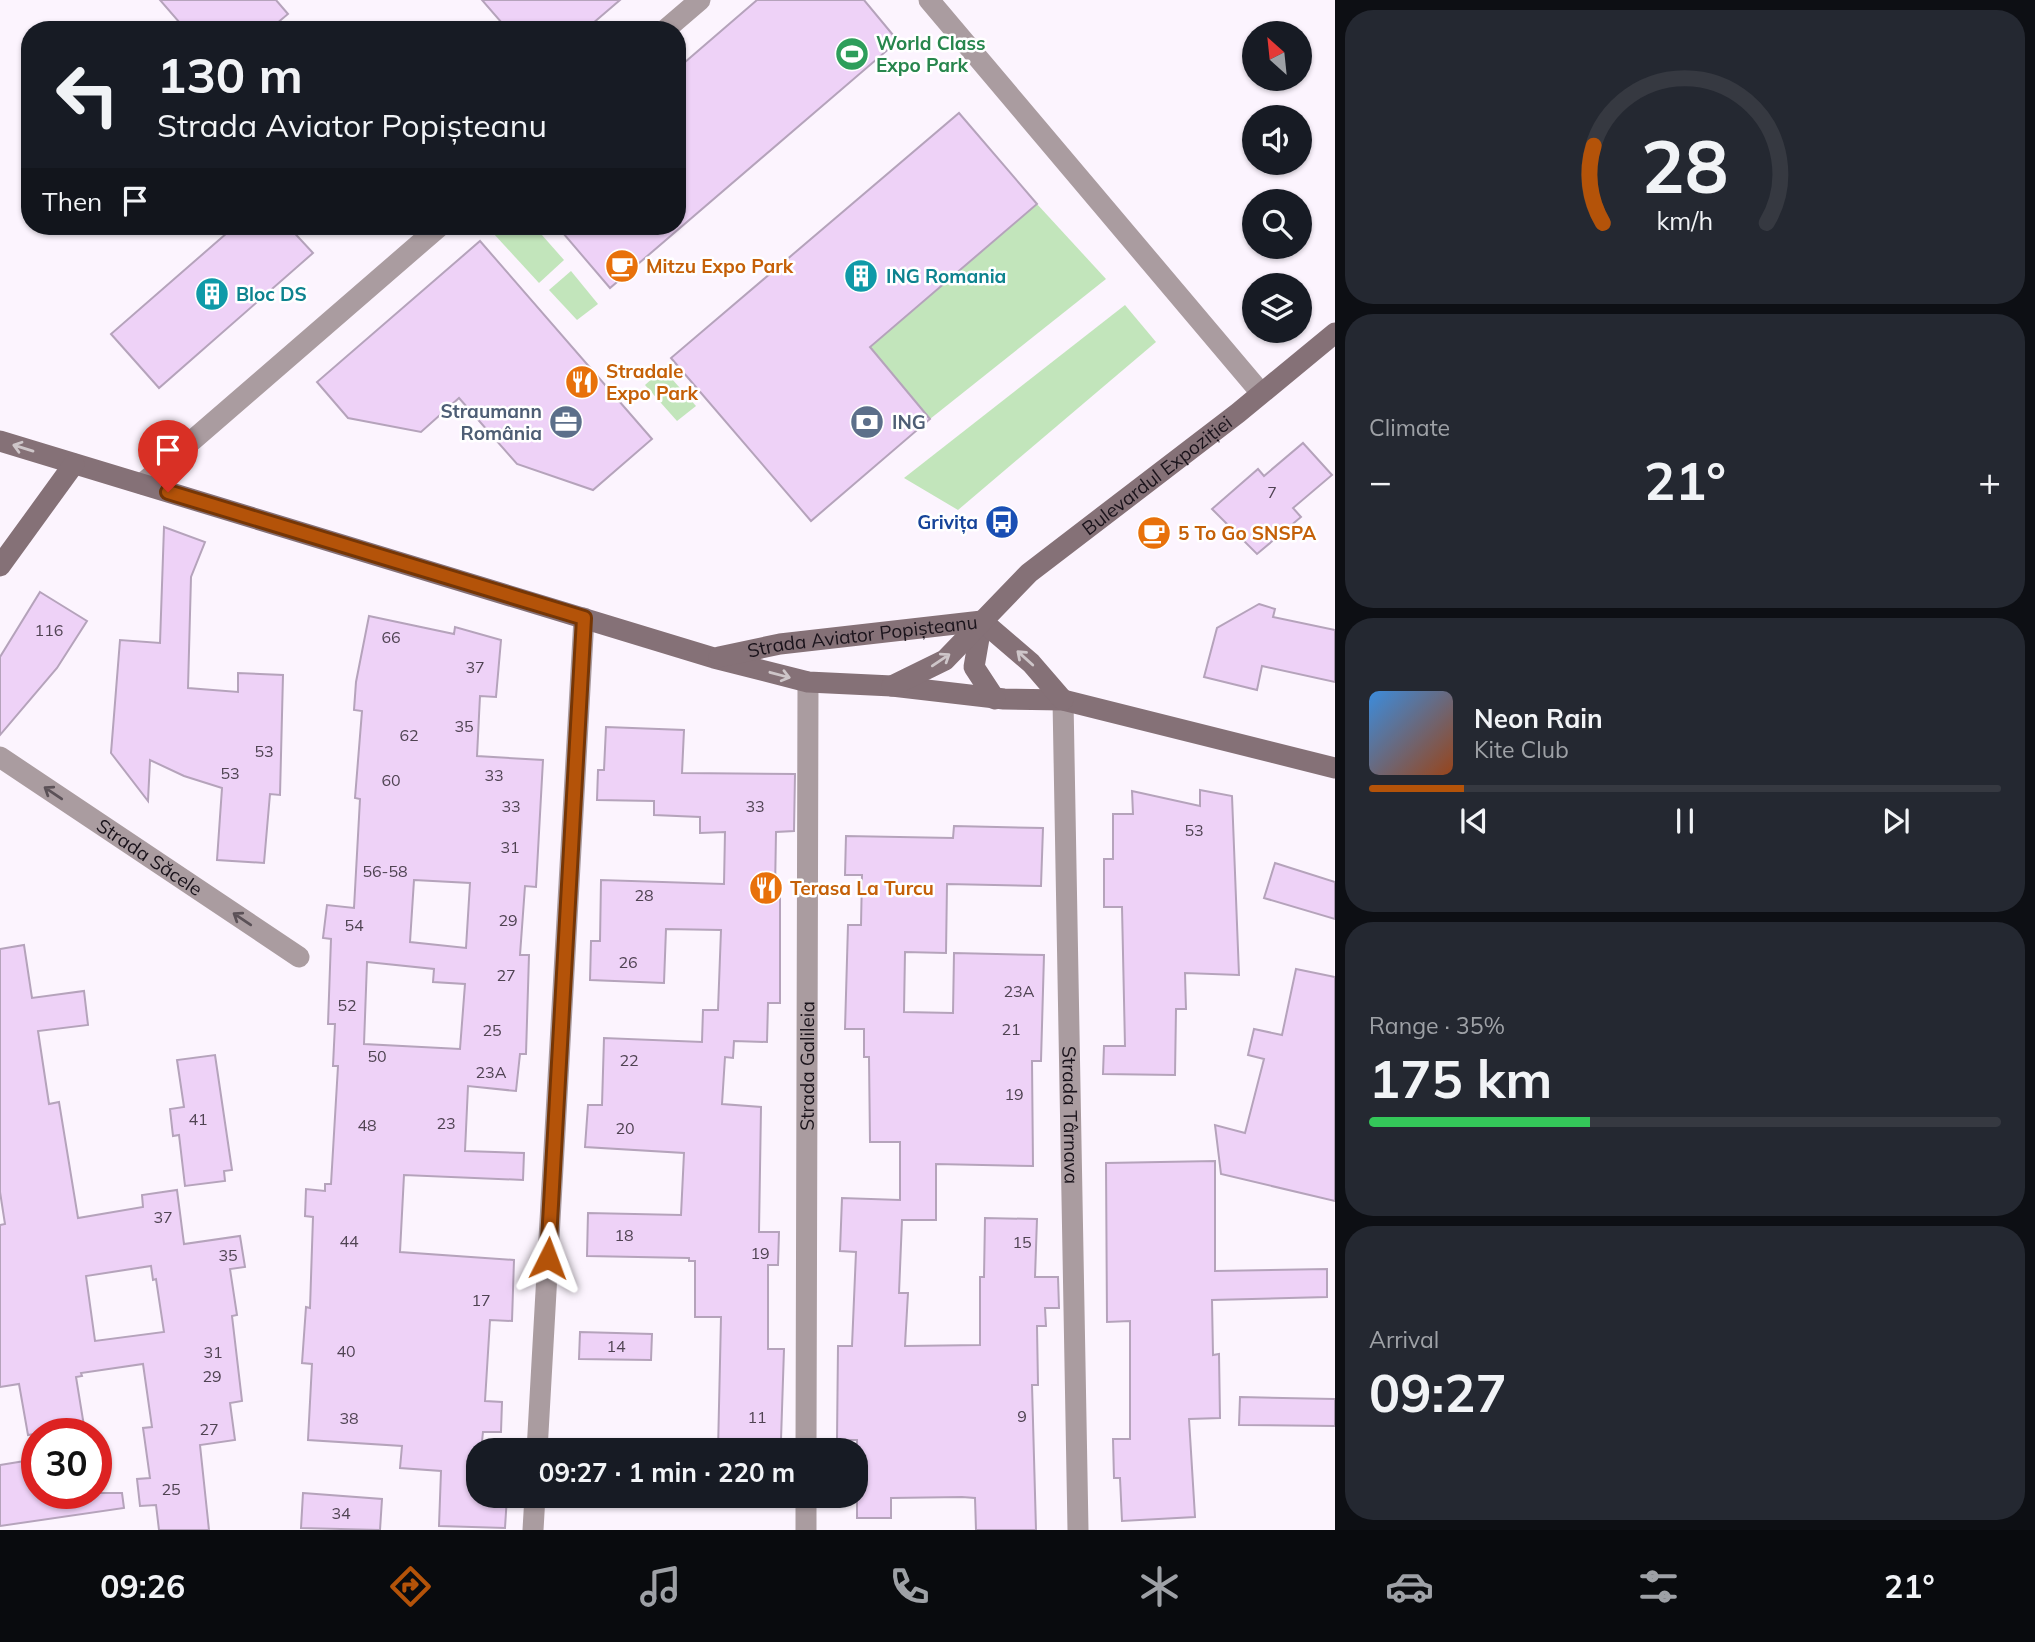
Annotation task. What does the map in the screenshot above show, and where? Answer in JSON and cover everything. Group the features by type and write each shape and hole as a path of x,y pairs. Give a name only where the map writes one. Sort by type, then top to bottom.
{"street":[{"path":"675,21 699,0"},
{"path":"929,0 1261,393"},
{"path":"142,484 430,235"},
{"name":"Bulevardul Expoziției","path":"892,686 945,660 1029,573 1335,333"},
{"name":"Strada Aviator Popișteanu","path":"0,441 714,658 808,682 892,686 995,699 1063,700 1335,768"},
{"path":"0,566 74,464"},
{"path":"538,1438 584,618"},
{"path":"982,621 974,667 995,699"},
{"name":"Strada Aviator Popișteanu","path":"714,658 780,644 982,621 1031,663 1063,700"},
{"name":"Strada Galileia","path":"806,1438 808,682"},
{"name":"Strada Târnava","path":"1063,700 1078,1530"},
{"name":"Strada Săcele","path":"0,757 299,957"},
{"path":"533,1530 534,1508"},
{"path":"806,1508 806,1530"}],"green space":[{"path":"1037,204 1106,279 930,419 870,347"},
{"path":"495,235 542,235 564,260 539,283"},
{"path":"571,271 598,304 577,320 549,290"},
{"path":"1125,305 1156,342 958,510 904,478"},
{"path":"663,369 696,406 677,421 645,385"}],"building":[{"path":"160,0 276,0 288,14 280,21 178,21"},
{"path":"482,0 620,0 596,21 500,21"},
{"path":"757,0 864,0 898,41 686,223 686,61"},
{"name":"ING Romania","path":"959,113 1037,204 870,347 930,419 811,521 671,358"},
{"name":"Bloc DS","path":"225,235 296,235 313,253 159,388 111,334"},
{"path":"565,235 672,235 610,288"},
{"path":"480,241 652,439 593,490 517,464 459,398 421,432 348,418 317,382"},
{"path":"1303,443 1332,475 1293,508 1301,517 1257,554 1212,509 1258,469 1264,476"},
{"path":"164,527 205,542 191,577 188,688 238,692 238,673 283,675 280,795 270,794 264,863 217,860 222,788 184,776 150,760 148,801 111,753 120,640 160,643"},
{"path":"40,592 87,621 57,668 0,735 0,657"},
{"path":"1259,604 1275,609 1273,617 1335,630 1335,682 1262,666 1257,690 1204,677 1217,628"},
{"path":"369,616 454,634 455,627 501,640 496,697 480,696 477,756 543,760 536,887 525,886 520,955 529,955 526,1054 520,1054 516,1091 468,1086 465,1151 524,1153 523,1180 404,1175 400,1252 514,1260 512,1321 490,1320 485,1401 502,1402 501,1432 483,1432 482,1438 466,1438 466,1508 506,1508 505,1528 439,1526 441,1471 400,1468 402,1446 308,1440 312,1364 302,1363 306,1307 310,1308 313,1217 305,1216 306,1189 325,1191 325,1184 331,1184 338,1066 333,1066 335,1024 328,1024 331,939 323,938 327,905 354,908 360,799 355,798 362,711 354,710 356,682","holes":["414,880 470,883 466,948 410,942","367,962 434,969 433,982 465,984 460,1049 364,1044"]},
{"path":"606,727 684,730 682,773 795,774 794,831 776,832 775,892 780,892 780,1003 768,1003 767,1042 734,1041 733,1058 725,1057 722,1104 761,1107 759,1232 779,1232 778,1265 768,1265 768,1349 784,1349 781,1438 718,1438 721,1317 695,1317 695,1261 689,1261 689,1258 587,1256 588,1213 681,1215 684,1153 585,1147 588,1105 602,1105 604,1038 702,1042 703,1010 718,1010 721,930 666,929 664,983 590,980 591,941 600,941 601,880 724,884 725,832 700,833 700,817 654,815 654,801 597,800 598,770 604,770"},
{"path":"1200,790 1232,796 1239,975 1185,973 1186,1009 1176,1009 1175,1075 1103,1074 1104,1046 1125,1046 1122,907 1104,907 1104,859 1113,859 1113,814 1133,814 1132,791 1200,806"},
{"path":"954,826 1043,828 1041,886 947,884 946,953 905,952 904,1012 953,1013 954,953 1044,955 1041,1061 1032,1061 1033,1166 936,1164 936,1220 902,1220 899,1293 908,1293 905,1346 980,1345 980,1277 984,1277 985,1218 1037,1219 1035,1277 1058,1277 1059,1308 1045,1308 1046,1326 1037,1326 1038,1385 1032,1385 1036,1530 976,1530 975,1498 962,1497 891,1498 891,1518 857,1518 857,1508 868,1508 868,1438 837,1438 838,1346 852,1346 856,1252 840,1251 842,1198 900,1200 900,1142 870,1142 869,1057 864,1057 864,1029 845,1029 848,925 861,925 862,875 845,875 846,836 953,838"},
{"path":"1275,863 1335,882 1335,919 1264,898"},
{"path":"24,945 32,998 84,991 88,1025 38,1031 49,1104 59,1102 78,1218 143,1207 142,1195 177,1190 184,1244 240,1236 245,1267 230,1269 237,1315 232,1316 242,1401 230,1403 235,1440 200,1445 209,1530 159,1530 156,1505 140,1506 137,1479 150,1478 143,1428 152,1427 143,1364 81,1373 82,1376 76,1377 83,1418 25,1418 19,1384 0,1387 0,1225 5,1224 0,1192 0,949","holes":["151,1266 153,1280 156,1279 164,1332 95,1341 86,1276"]},
{"path":"1296,969 1335,977 1335,1201 1221,1174 1215,1125 1245,1133 1264,1059 1248,1055 1254,1029 1282,1035"},
{"path":"215,1055 232,1170 224,1171 225,1181 185,1186 179,1135 173,1136 170,1109 184,1107 177,1060"},
{"path":"1215,1161 1215,1271 1327,1269 1327,1297 1212,1300 1213,1355 1219,1354 1220,1418 1189,1419 1195,1517 1122,1521 1120,1478 1114,1478 1113,1439 1130,1439 1130,1321 1107,1322 1106,1163"},
{"path":"580,1332 652,1334 651,1360 579,1359"},
{"path":"1240,1397 1335,1399 1335,1426 1239,1425"},
{"path":"21,1462 21,1509 112,1509 112,1493 122,1493 124,1508 0,1526 0,1465"},
{"path":"303,1493 382,1499 380,1530 301,1528"}],"place":[{"name":"World Class Expo Park","path":"852,54"},
{"name":"Mitzu Expo Park","path":"622,266"},
{"name":"ING Romania","path":"861,276"},
{"name":"Bloc DS","path":"212,294"},
{"name":"Stradale Expo Park","path":"582,382"},
{"name":"Straumann România","path":"566,422"},
{"name":"ING","path":"867,422"},
{"name":"Grivița","path":"1002,522"},
{"name":"5 To Go SNSPA","path":"1154,533"},
{"name":"Terasa La Turcu","path":"766,888"}],"route":[{"path":"168,492 584,618 548,1258"}]}
